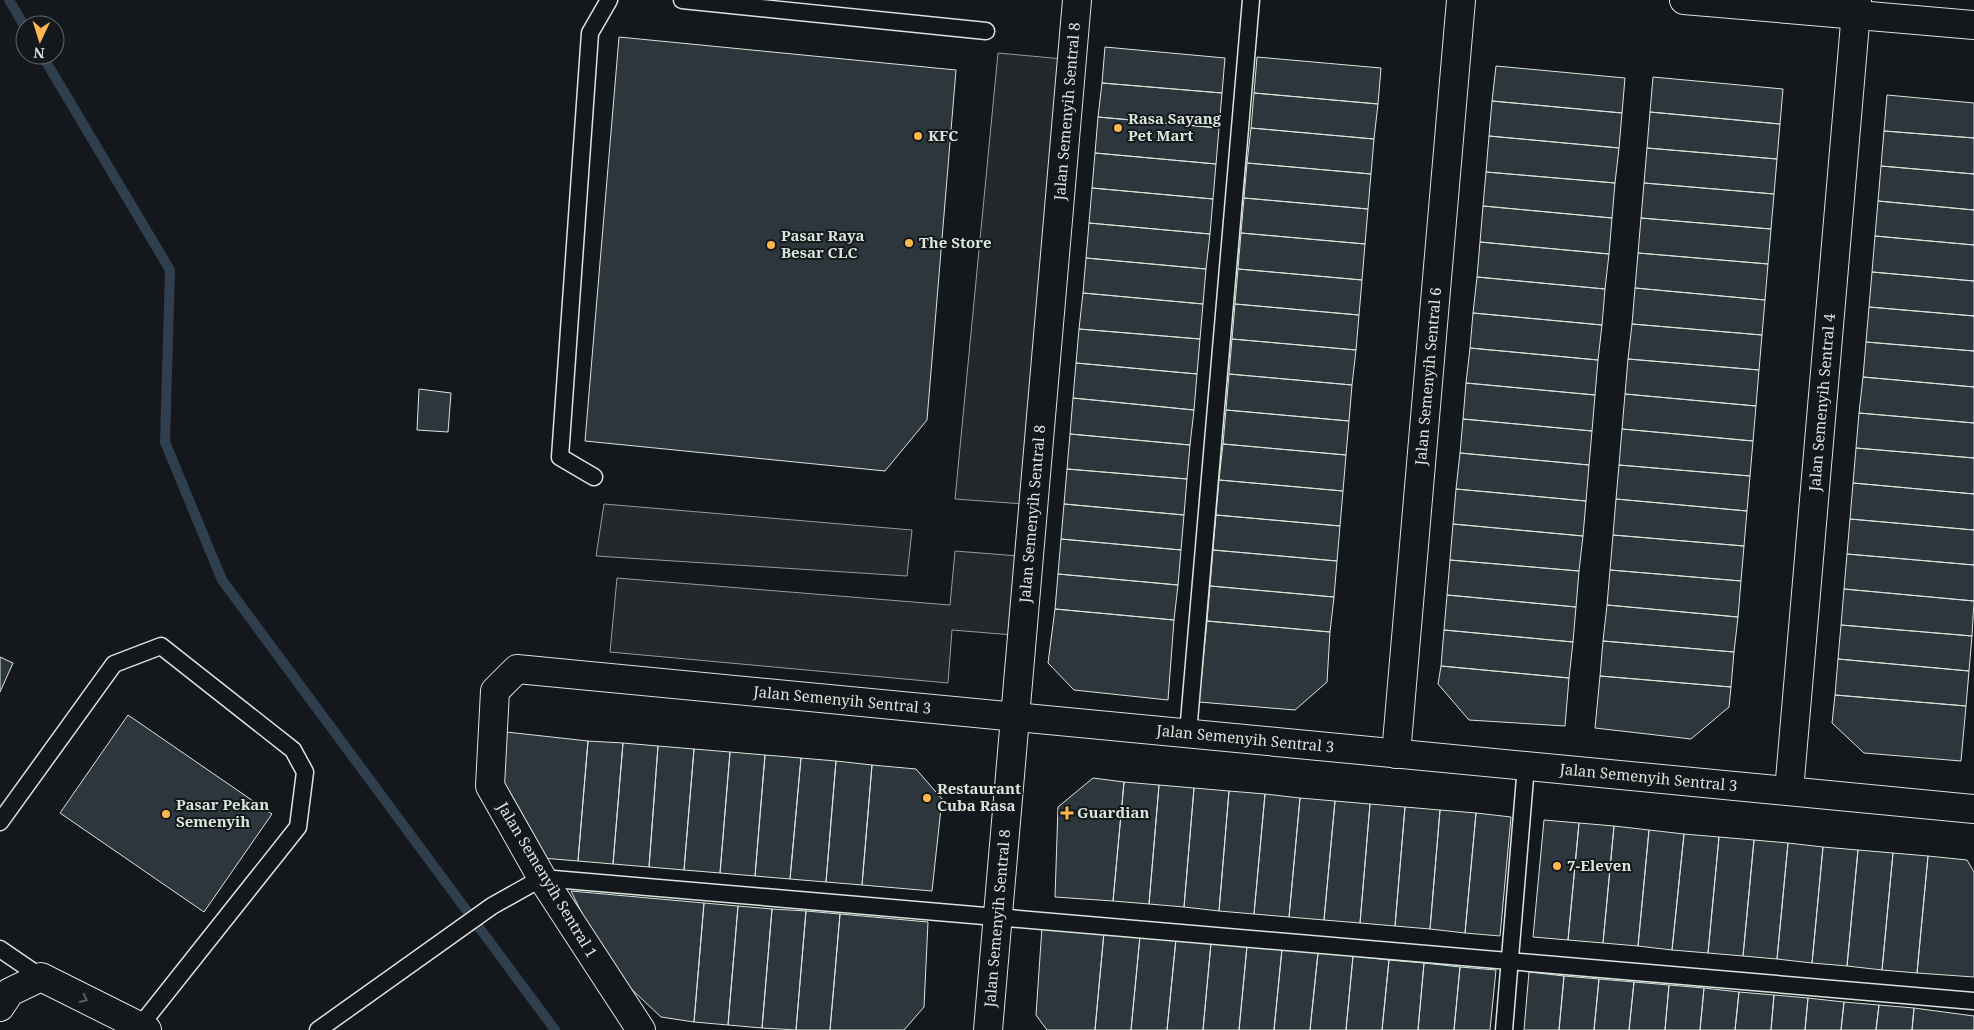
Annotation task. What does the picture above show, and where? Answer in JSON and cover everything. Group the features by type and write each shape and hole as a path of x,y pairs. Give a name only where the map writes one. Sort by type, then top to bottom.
{"street":[{"name":"Jalan Semenyih Sentral 8","path":"988,1030 1077,0"},
{"name":"Jalan Semenyih Sentral 6","path":"1396,754 1461,0"},
{"path":"1684,0 1857,7 1974,25"},
{"name":"Jalan Semenyih Sentral 4","path":"1789,791 1857,7"},
{"name":"Jalan Semenyih Sentral 3","path":"517,669 1974,809"},
{"name":"Jalan Semenyih Sentral 1","path":"517,669 495,691 490,786 542,878 641,1030"},
{"path":"0,1007 10,992 41,977 144,1028"}],"lane":[{"path":"594,477 560,457 590,33 609,0"},
{"path":"682,0 986,31"},
{"path":"1188,733 1251,0"},
{"path":"0,822 114,664 161,646 293,750 305,772 298,827 144,1028"},
{"path":"1504,1030 1526,766"},
{"path":"318,1030 492,906 542,878 1974,1001"},
{"path":"0,949 41,977"}],"shaded area":[{"path":"998,53 1063,59 1024,504 955,499"},
{"path":"604,504 912,530 907,576 596,556"},
{"path":"955,551 1019,556 1013,635 952,630 948,683 610,652 617,578 950,605"}],"building":[{"name":"Pasar Raya Besar CLC","path":"619,37 956,70 927,420 885,471 585,441"},
{"path":"1105,47 1225,58 1222,93 1102,83"},
{"path":"1257,57 1381,68 1378,104 1254,93"},
{"path":"1496,66 1625,78 1622,113 1492,101"},
{"path":"1653,77 1783,89 1780,124 1650,112"},
{"path":"1102,83 1222,93 1219,128 1098,117"},
{"path":"1254,93 1378,104 1374,139 1251,128"},
{"path":"1887,95 1974,103 1974,138 1884,131"},
{"path":"1492,101 1622,113 1619,148 1489,136"},
{"path":"1650,112 1780,124 1777,159 1647,148"},
{"path":"1098,117 1219,128 1216,164 1095,153"},
{"path":"1251,128 1374,139 1371,174 1247,163"},
{"path":"1884,131 1974,138 1974,174 1881,166"},
{"path":"1489,136 1619,148 1615,183 1486,172"},
{"path":"1647,148 1777,159 1774,194 1644,183"},
{"path":"1095,153 1216,164 1213,199 1092,188"},
{"path":"1247,163 1371,174 1368,209 1244,198"},
{"path":"1881,166 1974,174 1974,210 1878,201"},
{"path":"1486,172 1615,183 1612,218 1483,206"},
{"path":"1644,183 1774,194 1771,229 1641,218"},
{"path":"1092,188 1213,199 1210,234 1089,223"},
{"path":"1244,198 1368,209 1365,244 1241,233"},
{"path":"1878,201 1974,210 1974,245 1875,236"},
{"path":"1483,206 1612,218 1609,254 1480,242"},
{"path":"1641,218 1771,229 1768,264 1638,253"},
{"path":"1089,223 1210,234 1206,269 1086,258"},
{"path":"1241,233 1365,244 1362,280 1238,269"},
{"path":"1875,236 1974,245 1974,281 1872,272"},
{"path":"1480,242 1609,254 1605,289 1477,277"},
{"path":"1638,253 1768,264 1765,300 1635,288"},
{"path":"1086,258 1206,269 1203,304 1083,293"},
{"path":"1238,269 1362,280 1359,315 1235,304"},
{"path":"1872,272 1974,281 1974,316 1869,307"},
{"path":"1477,277 1605,289 1602,325 1473,313"},
{"path":"1635,288 1765,300 1762,335 1632,324"},
{"path":"1083,293 1203,304 1200,339 1079,329"},
{"path":"1235,304 1359,315 1356,350 1232,339"},
{"path":"1869,307 1974,316 1974,351 1866,342"},
{"path":"1473,313 1602,325 1598,360 1470,348"},
{"path":"1632,324 1762,335 1759,370 1628,359"},
{"path":"1079,329 1200,339 1197,374 1076,363"},
{"path":"1232,339 1356,350 1352,385 1229,374"},
{"path":"1866,342 1974,351 1974,387 1863,377"},
{"path":"1470,348 1598,360 1595,395 1466,383"},
{"path":"1628,359 1759,370 1756,406 1625,394"},
{"path":"1076,363 1197,374 1194,410 1073,398"},
{"path":"1229,374 1352,385 1349,421 1226,410"},
{"path":"1863,377 1974,387 1974,423 1859,413"},
{"path":"1466,383 1595,395 1592,431 1463,419"},
{"path":"419,389 451,393 448,432 417,430"},
{"path":"1625,394 1756,406 1753,441 1622,429"},
{"path":"1073,398 1194,410 1190,445 1070,434"},
{"path":"1226,410 1349,421 1346,455 1223,444"},
{"path":"1859,413 1974,423 1974,458 1856,448"},
{"path":"1463,419 1592,431 1589,465 1460,453"},
{"path":"1622,429 1753,441 1750,476 1619,465"},
{"path":"1070,434 1190,445 1187,479 1067,469"},
{"path":"1223,444 1346,455 1343,491 1219,480"},
{"path":"1856,448 1974,458 1974,494 1853,483"},
{"path":"1460,453 1589,465 1586,501 1456,489"},
{"path":"1619,465 1750,476 1747,511 1616,499"},
{"path":"1067,469 1187,479 1184,515 1064,504"},
{"path":"1219,480 1343,491 1340,526 1216,515"},
{"path":"1853,483 1974,494 1974,530 1850,519"},
{"path":"1456,489 1586,501 1583,536 1453,524"},
{"path":"1616,499 1747,511 1744,546 1613,535"},
{"path":"1064,504 1184,515 1181,550 1061,539"},
{"path":"1216,515 1340,526 1337,561 1213,550"},
{"path":"1850,519 1974,530 1974,565 1847,554"},
{"path":"1453,524 1583,536 1579,571 1450,560"},
{"path":"1613,535 1744,546 1741,581 1610,570"},
{"path":"1061,539 1181,550 1178,585 1058,574"},
{"path":"1213,550 1337,561 1334,597 1210,586"},
{"path":"1847,554 1974,565 1974,601 1844,589"},
{"path":"1450,560 1579,571 1576,607 1447,595"},
{"path":"1610,570 1741,581 1738,617 1607,605"},
{"path":"1058,574 1178,585 1174,620 1055,609"},
{"path":"1210,586 1334,597 1330,632 1207,621"},
{"path":"1844,589 1974,601 1972,636 1841,625"},
{"path":"1447,595 1576,607 1573,642 1444,630"},
{"path":"1607,605 1738,617 1734,652 1603,641"},
{"path":"1055,609 1174,620 1168,700 1074,690 1048,663"},
{"path":"1207,621 1330,632 1327,682 1295,710 1199,702"},
{"path":"1841,625 1972,636 1969,671 1838,659"},
{"path":"1444,630 1573,642 1569,678 1441,666"},
{"path":"1603,641 1734,652 1731,687 1600,676"},
{"path":"0,657 13,663 0,692"},
{"path":"1838,659 1969,671 1966,706 1835,695"},
{"path":"1441,666 1569,678 1565,726 1469,720 1438,684"},
{"path":"1600,676 1731,687 1729,707 1691,739 1595,728"},
{"path":"1835,695 1966,706 1961,761 1864,753 1832,723"},
{"name":"Pasar Pekan Semenyih","path":"128,715 272,814 204,912 60,813"},
{"path":"497,731 588,741 578,861 542,858 490,786"},
{"path":"588,741 623,743 613,864 578,861"},
{"path":"623,743 658,746 649,867 613,864"},
{"path":"658,746 694,749 684,870 649,867"},
{"path":"694,749 730,752 720,873 684,870"},
{"path":"730,752 765,755 755,876 720,873"},
{"path":"765,755 801,758 790,879 755,876"},
{"path":"801,758 836,761 826,882 790,879"},
{"path":"836,761 872,765 862,885 826,882"},
{"path":"872,765 916,769 942,799 932,891 862,885"},
{"path":"1093,778 1124,782 1113,901 1055,897 1058,807"},
{"path":"1124,782 1159,785 1149,904 1113,901"},
{"path":"1159,785 1194,788 1184,907 1149,904"},
{"path":"1194,788 1229,791 1219,911 1184,907"},
{"path":"1229,791 1265,794 1254,914 1219,911"},
{"path":"1265,794 1300,798 1289,917 1254,914"},
{"path":"1300,798 1335,801 1324,920 1289,917"},
{"path":"1335,801 1370,804 1360,923 1324,920"},
{"path":"1370,804 1405,807 1395,926 1360,923"},
{"path":"1405,807 1440,810 1430,929 1395,926"},
{"path":"1440,810 1476,813 1465,933 1430,929"},
{"path":"1476,813 1511,817 1500,936 1465,933"},
{"path":"1544,820 1579,823 1568,940 1533,937"},
{"path":"1579,823 1614,826 1603,943 1568,940"},
{"path":"1614,826 1649,830 1638,946 1603,943"},
{"path":"1649,830 1684,834 1672,950 1638,946"},
{"path":"1684,834 1719,837 1708,953 1672,950"},
{"path":"1719,837 1754,840 1743,956 1708,953"},
{"path":"1754,840 1788,843 1777,959 1743,956"},
{"path":"1788,843 1823,847 1812,963 1777,959"},
{"path":"1823,847 1858,850 1847,966 1812,963"},
{"path":"1858,850 1893,853 1882,970 1847,966"},
{"path":"1893,853 1928,856 1917,973 1882,970"},
{"path":"1928,856 1967,860 1974,872 1974,977 1917,973"},
{"path":"571,891 704,903 694,1022 661,1017 608,967"},
{"path":"704,903 738,906 728,1025 694,1022"},
{"path":"738,906 772,909 762,1028 728,1025"},
{"path":"772,909 806,911 796,1030 762,1028"},
{"path":"806,911 840,914 830,1030 796,1030"},
{"path":"840,914 928,922 924,1007 904,1030 830,1030"},
{"path":"1042,927 1104,932 1095,1030 1047,1030 1036,1015"},
{"path":"1104,932 1140,936 1131,1030 1095,1030"},
{"path":"1140,936 1176,939 1167,1030 1131,1030"},
{"path":"1176,939 1211,943 1203,1030 1167,1030"},
{"path":"1211,943 1247,946 1239,1030 1203,1030"},
{"path":"1247,946 1282,949 1274,1030 1239,1030"},
{"path":"1282,949 1318,953 1310,1030 1274,1030"},
{"path":"1318,953 1353,956 1346,1030 1310,1030"},
{"path":"1353,956 1389,960 1382,1030 1346,1030"},
{"path":"1389,960 1424,963 1418,1030 1382,1030"},
{"path":"1424,963 1460,967 1454,1030 1418,1030"},
{"path":"1460,967 1496,970 1490,1030 1454,1030"},
{"path":"1529,972 1564,976 1559,1030 1524,1030"},
{"path":"1564,976 1599,979 1594,1030 1559,1030"},
{"path":"1599,979 1634,982 1629,1030 1594,1030"},
{"path":"1634,982 1669,985 1665,1030 1629,1030"},
{"path":"1669,985 1704,988 1700,1030 1665,1030"},
{"path":"1704,988 1739,992 1735,1030 1700,1030"},
{"path":"1739,992 1774,995 1771,1030 1735,1030"},
{"path":"1774,995 1808,998 1805,1030 1771,1030"},
{"path":"1808,998 1844,1002 1841,1030 1805,1030"},
{"path":"1844,1002 1879,1005 1876,1030 1841,1030"},
{"path":"1879,1005 1914,1008 1912,1030 1876,1030"},
{"path":"1914,1008 1974,1016 1974,1030 1912,1030"}],"waterway":[{"path":"9,0 18,15"},
{"path":"48,65 170,270 165,442 222,580 555,1030"}],"place":[{"name":"Rasa Sayang Pet Mart","path":"1118,128"},
{"name":"KFC","path":"918,136"},
{"name":"The Store","path":"909,243"},
{"name":"Pasar Raya Besar CLC","path":"771,245"},
{"name":"Restaurant Cuba Rasa","path":"927,798"},
{"name":"Guardian","path":"1067,813"},
{"name":"Pasar Pekan Semenyih","path":"166,814"},
{"name":"7-Eleven","path":"1557,866"}]}
